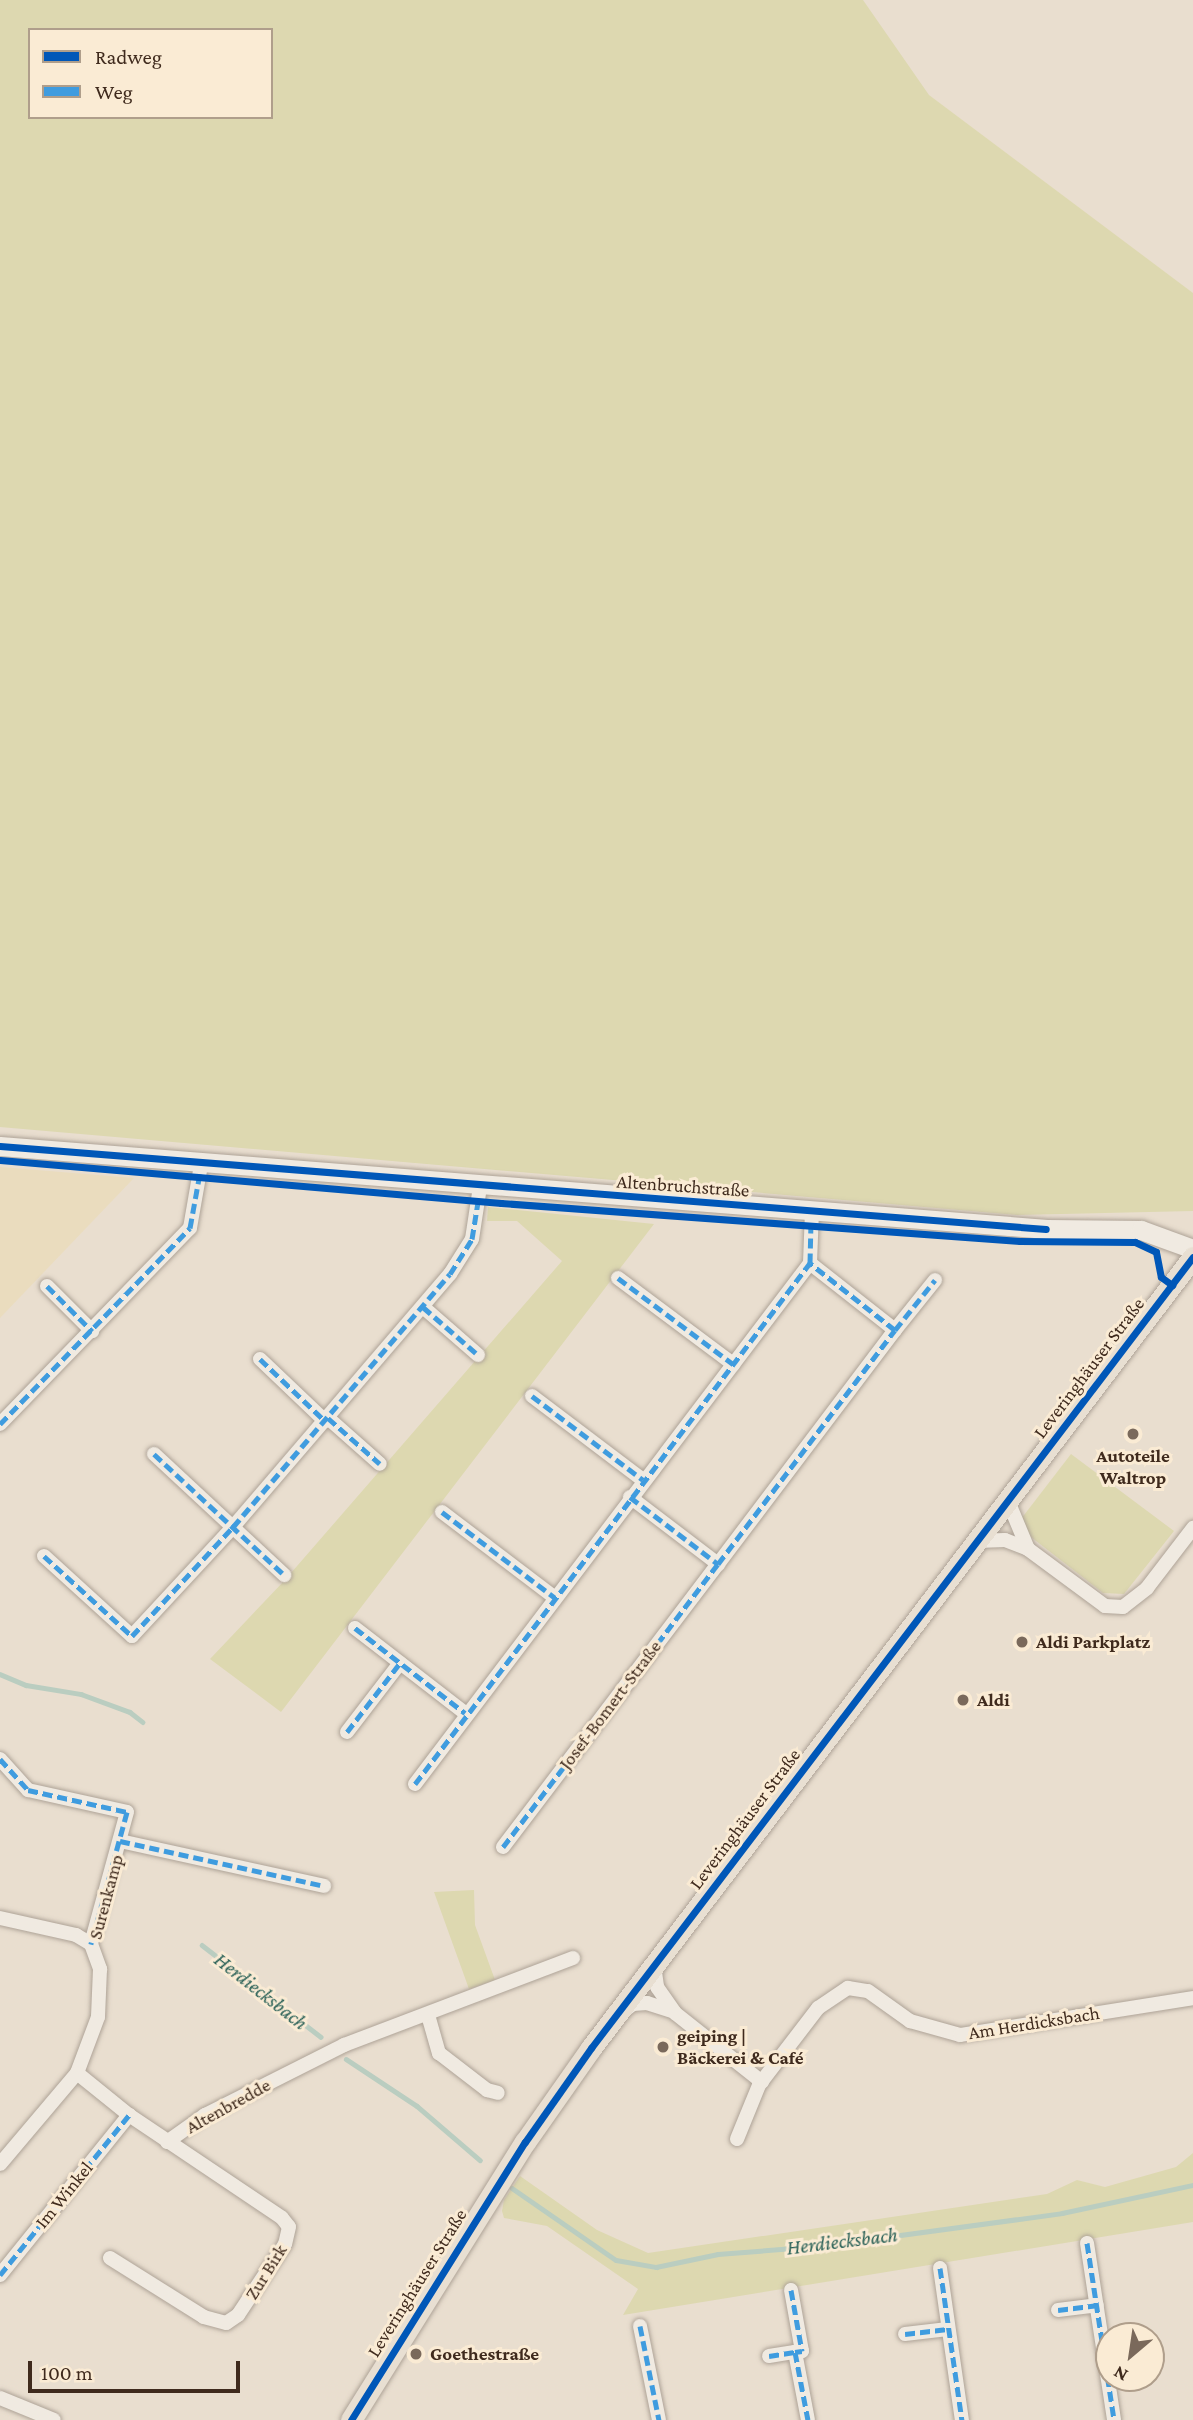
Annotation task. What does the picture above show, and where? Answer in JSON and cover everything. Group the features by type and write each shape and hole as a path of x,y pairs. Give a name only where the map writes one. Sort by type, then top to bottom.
{"main road":[{"name":"Leveringhäuser Straße","path":"351,2420 525,2142 612,2020 1193,1257"}],"street":[{"name":"Altenbruchstraße","path":"0,1146 201,1166 812,1212 1047,1229 1141,1230 1193,1249"},
{"path":"0,1424 190,1228 201,1166"},
{"path":"44,1556 132,1636 233,1527 423,1307 472,1239 480,1187"},
{"path":"415,1784 554,1597 810,1264 812,1212"},
{"path":"810,1264 895,1330"},
{"path":"618,1278 733,1364"},
{"name":"Josef-Bomert-Straße","path":"503,1847 935,1280"},
{"path":"47,1286 92,1331"},
{"path":"423,1307 478,1355"},
{"path":"260,1359 380,1464"},
{"path":"532,1396 643,1480"},
{"path":"154,1454 284,1575"},
{"path":"630,1497 718,1564"},
{"path":"1007,1501 1028,1549"},
{"path":"442,1512 554,1597"},
{"path":"977,1541 1005,1539 1028,1549 1105,1605 1123,1607 1147,1588 1193,1528"},
{"path":"355,1628 466,1713"},
{"path":"347,1732 400,1663"},
{"name":"Surenkamp","path":"0,1759 28,1790 127,1812 91,1944 100,1969 98,2017 77,2073"},
{"name":"Surenkamp","path":"120,1842 324,1886"},
{"path":"0,1917 76,1935 91,1944"},
{"name":"Altenbredde","path":"77,2073 167,2142 205,2115 344,2045 573,1958"},
{"path":"654,1965 657,1987 675,2013 762,2082"},
{"name":"Am Herdicksbach","path":"737,2139 762,2082 818,2008 848,1988 868,1991 910,2021 960,2035 1193,1998"},
{"path":"612,2020 640,2003 675,2013"},
{"path":"428,2015 439,2053 487,2090 498,2093"},
{"path":"0,2164 77,2073"},
{"name":"Im Winkel","path":"0,2275 129,2115"},
{"name":"Zur Birk","path":"110,2258 204,2317 226,2323 238,2315 285,2244 287,2222 167,2142"},
{"path":"1087,2243 1114,2420"},
{"path":"940,2268 962,2420"},
{"path":"769,2356 802,2351 791,2290"},
{"path":"1058,2310 1097,2305"},
{"path":"640,2326 659,2420"},
{"path":"905,2334 948,2329"},
{"path":"795,2351 808,2420"},
{"path":"0,2399 54,2420"}],"shaded area":[{"path":"0,0 863,0 929,95 1193,293 1193,1211 1017,1215 0,1127"},
{"path":"0,1167 134,1178 0,1318"},
{"path":"488,1207 654,1224 281,1712 210,1659 284,1581 562,1261 517,1221 487,1221"},
{"path":"1071,1454 1174,1531 1124,1594 1103,1593 1031,1537 1021,1519"},
{"path":"474,1890 475,1925 495,1980 469,1989 434,1892"},
{"path":"1193,2153 1193,2222 623,2315 638,2289 547,2226 504,2218 502,2211 504,2200 520,2176 597,2230 648,2253 1047,2194 1077,2180 1105,2187 1176,2167"}],"waterway":[{"name":"Herdiecksbach","path":"0,1674 26,1685 81,1694 130,1712 143,1722"},
{"name":"Herdiecksbach","path":"202,1945 321,2037"},
{"name":"Herdiecksbach","path":"346,2059 417,2106 480,2160"},
{"name":"Herdiecksbach","path":"512,2188 616,2260 656,2267 718,2254 819,2246 1062,2213 1193,2185"}],"marked path":[{"path":"0,1424 190,1228 200,1173"},
{"path":"44,1556 132,1636 233,1527 450,1274 472,1239 479,1196"},
{"path":"415,1784 810,1263 811,1222"},
{"path":"630,1497 718,1564 895,1330 810,1263"},
{"path":"618,1278 733,1364"},
{"path":"895,1330 935,1280"},
{"path":"47,1286 92,1331"},
{"path":"423,1307 478,1355"},
{"path":"260,1359 325,1421"},
{"path":"532,1396 643,1480"},
{"path":"328,1418 380,1464"},
{"path":"154,1454 284,1575"},
{"path":"442,1512 554,1597"},
{"path":"503,1847 718,1564"},
{"path":"355,1628 465,1713"},
{"path":"347,1732 400,1663"},
{"path":"0,1759 28,1790 127,1812 91,1944"},
{"path":"120,1841 324,1886"},
{"path":"0,2275 129,2115"},
{"path":"1087,2243 1114,2420"},
{"path":"940,2268 962,2420"},
{"path":"791,2290 802,2351 795,2352 808,2420"},
{"path":"1058,2310 1097,2305"},
{"path":"640,2326 659,2420"},
{"path":"905,2334 948,2329"},
{"path":"769,2356 795,2352"}],"cycle path":[{"path":"0,1146 1046,1229"},
{"path":"0,1160 501,1203 1020,1241 1135,1242 1156,1252 1161,1277 1172,1285"},
{"path":"351,2420 525,2142 591,2048 1193,1257"}],"place":[{"name":"Autoteile Waltrop","path":"1133,1434"},
{"name":"Aldi Parkplatz","path":"1022,1642"},
{"name":"Aldi","path":"963,1700"},
{"name":"geiping | Bäckerei & Café","path":"663,2047"},
{"name":"Goethestraße","path":"416,2354"}]}
